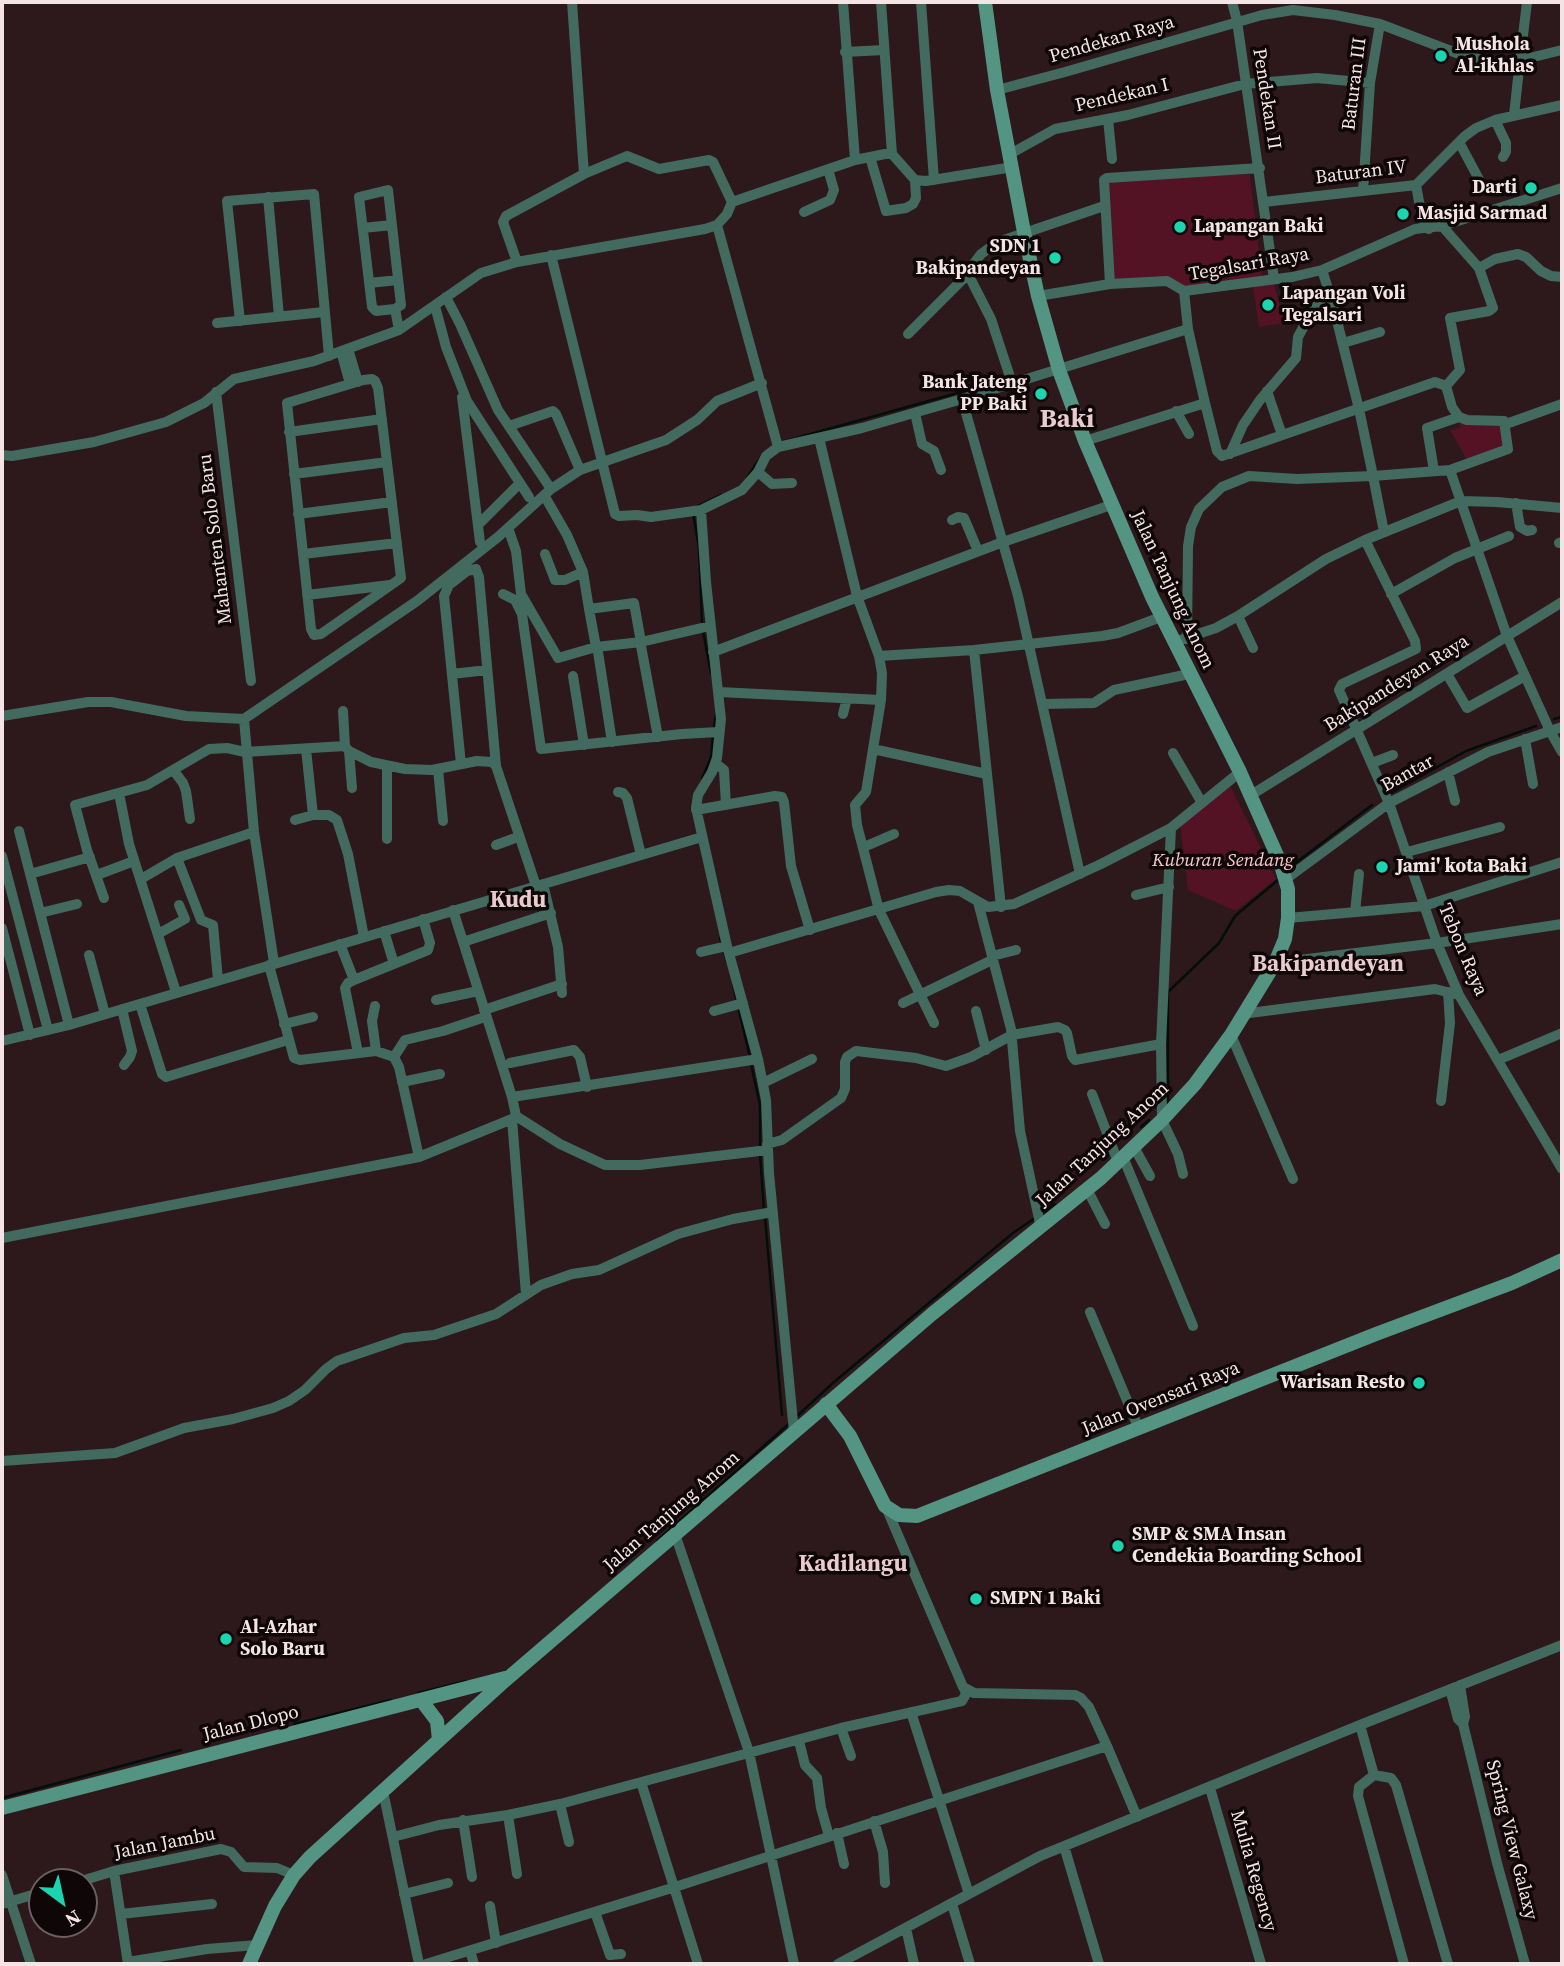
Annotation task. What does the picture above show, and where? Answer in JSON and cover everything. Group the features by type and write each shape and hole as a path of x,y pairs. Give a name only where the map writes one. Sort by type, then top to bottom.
{"main road":[{"name":"Jalan Tanjung Anom","path":"249,1964 275,1906 294,1875 310,1857 509,1678 675,1534 792,1424 826,1404 1039,1220 1087,1189 1162,1120 1195,1084 1231,1035 1275,963 1285,939 1289,918 1286,879 1251,795 1189,674 1180,641 1161,617 1111,505 1059,370 1038,296 1024,232 997,90 987,2"},
{"name":"Jalan Ovensari Raya","path":"885,1506 898,1516 918,1516 1376,1334 1512,1283 1562,1260"},
{"path":"826,1404 850,1436 885,1506"},
{"name":"Jalan Dlopo","path":"2,1808 509,1678"},
{"path":"421,1700 437,1721 439,1740"}],"street":[{"path":"572,2 584,174"},
{"path":"843,2 855,160"},
{"path":"870,157 886,211 906,208 913,204 916,198 915,180 892,154 881,2"},
{"path":"921,2 933,180"},
{"name":"Pendekan II","path":"1232,2 1274,279"},
{"path":"1514,115 1527,2"},
{"name":"Pendekan Raya","path":"997,90 1237,22 1293,10 1380,24 1459,54 1520,64"},
{"name":"Baturan III","path":"1363,191 1370,83 1380,24"},
{"path":"845,52 884,50"},
{"path":"1520,64 1562,50"},
{"name":"Pendekan I","path":"915,180 933,180 1012,160 1055,129 1108,119 1245,84 1317,78 1370,83"},
{"name":"Baturan IV","path":"1264,202 1416,185 1476,128 1494,120 1562,105"},
{"path":"1108,119 1112,159"},
{"path":"1494,120 1506,143 1503,157"},
{"path":"1460,142 1481,183"},
{"path":"732,202 855,160 892,154"},
{"path":"2,455 12,456 94,442 166,422 204,403 234,379 286,369 399,330 470,278 481,273 516,262 705,229 717,225 727,214 732,202 717,167 709,160 659,169 627,156 584,174 504,218 516,262"},
{"path":"1110,284 1104,180 1259,168"},
{"path":"804,212 830,200 834,190 828,169"},
{"path":"1416,185 1422,218 1429,229"},
{"name":"Tegalsari Raya","path":"1205,403 1188,329 1184,291 1322,270 1415,229 1442,226 1562,188"},
{"path":"388,190 392,225 401,305 395,309 374,310 359,197 388,190"},
{"path":"240,320 227,201 314,194 329,356"},
{"path":"268,197 279,316"},
{"path":"908,334 968,274 976,260 989,247 1024,232 1104,206"},
{"path":"1415,229 1422,218"},
{"path":"363,228 392,225"},
{"path":"717,225 778,445"},
{"path":"1442,226 1479,268 1493,308 1450,318 1460,370 1446,386"},
{"path":"1479,268 1495,259 1518,254 1527,257 1551,276 1562,277"},
{"path":"551,256 601,462 617,516 637,514 651,517 695,512 743,490 758,472 766,456 778,445 819,438 915,413 1188,329"},
{"name":"Tegalsari Raya","path":"1322,270 1359,408 1384,533"},
{"path":"968,274 991,319 1012,383"},
{"path":"369,283 398,280"},
{"path":"1038,296 1110,284 1167,281 1184,291"},
{"path":"1230,454 1243,425 1267,391 1296,358 1298,337 1310,315 1330,296 1356,292"},
{"path":"446,297 498,410 548,492 583,572 612,742"},
{"path":"435,306 446,347 478,422 529,497"},
{"path":"395,309 399,330"},
{"path":"217,323 324,312"},
{"path":"1343,343 1380,332"},
{"path":"345,350 354,383"},
{"path":"368,379 375,381 401,577 317,636 311,629 287,403 354,383 368,379"},
{"path":"1086,441 1205,403 1217,451 1222,456 1435,382 1446,386"},
{"path":"2,716 88,702 111,702 186,716 244,719 408,608 508,528 548,492 580,470 666,440 698,420 717,401 762,383"},
{"path":"461,386 480,542"},
{"path":"1446,386 1452,407 1459,417 1467,420 1502,420 1506,424 1508,449 1450,470 1297,479 1249,476 1222,487 1199,509 1191,527 1180,641 1238,616 1326,559 1461,501 1562,508"},
{"path":"1267,391 1282,435"},
{"name":"Mahanten Solo Baru","path":"216,392 251,681"},
{"path":"962,399 1030,644 1080,874"},
{"path":"1506,424 1562,404"},
{"path":"509,426 553,411 580,470"},
{"path":"1176,411 1189,434"},
{"path":"915,413 922,444 934,451 941,470"},
{"path":"1434,471 1427,428 1459,417"},
{"path":"289,432 382,419"},
{"path":"819,438 857,596 883,673 866,792 855,805 863,847 879,910 934,1023"},
{"path":"294,474 387,462"},
{"path":"1450,470 1507,636 1562,752"},
{"path":"758,472 772,484 792,483"},
{"path":"478,525 520,484"},
{"path":"298,514 392,502"},
{"path":"1516,503 1520,527 1527,531 1532,530"},
{"path":"713,652 978,551 1111,505"},
{"path":"695,512 705,627 713,652 719,692 715,763 698,795 696,810 699,838 752,1060 763,1083 766,1100 764,1149 768,1213 792,1424"},
{"path":"952,520 964,518 978,551"},
{"path":"508,528 516,551 521,594 557,657 563,659 597,650 641,644 705,627"},
{"path":"1365,540 1391,594 1476,547 1509,536"},
{"path":"303,554 397,543"},
{"path":"545,554 555,580 565,580 583,572"},
{"path":"394,1056 405,1040 443,1031 484,1013 562,988 551,913 518,837 496,766 479,577 476,569 472,569 444,591 461,764"},
{"path":"307,595 391,585"},
{"path":"503,594 515,600 522,614 541,749 716,732"},
{"name":"Tebon Raya","path":"1391,594 1415,641 1416,649 1340,686 1339,690 1388,801 1454,993 1498,1060 1562,1169"},
{"name":"Bakipandeyan Raya","path":"1251,795 1562,602"},
{"path":"589,609 634,603 658,737"},
{"path":"1238,616 1253,648"},
{"path":"879,656 974,650 1118,633 1161,617"},
{"path":"974,650 1001,907"},
{"path":"452,674 487,670"},
{"path":"1043,704 1094,703 1114,690 1189,674"},
{"path":"1447,674 1467,708 1525,676"},
{"path":"573,676 584,745"},
{"path":"719,692 881,700"},
{"path":"844,714 847,698"},
{"path":"343,711 352,788"},
{"path":"244,719 254,832 271,964 288,1040 296,1059 376,1051 394,1056"},
{"name":"Bantar","path":"1286,879 1388,801 1488,752 1549,728 1562,727"},
{"path":"1525,739 1533,784"},
{"path":"873,748 987,774"},
{"path":"104,898 75,805 147,785 209,749 347,749 371,762 405,769 438,769 486,761 496,766"},
{"path":"306,749 313,815"},
{"path":"1173,752 1202,803"},
{"path":"1372,763 1393,755"},
{"path":"715,763 724,770 726,805"},
{"path":"387,766 387,839"},
{"path":"438,769 443,821"},
{"path":"174,771 186,791 190,819"},
{"path":"701,952 810,930 949,890 960,891 988,907 1014,904 1171,828 1240,772"},
{"path":"1448,772 1455,801"},
{"path":"618,792 627,798 641,855"},
{"path":"119,793 134,861 177,992"},
{"path":"696,810 775,796 783,799 791,866 810,930"},
{"path":"295,820 313,815 330,815 337,820 348,854 365,937"},
{"path":"1407,852 1500,827"},
{"path":"1171,828 1161,1044 1162,1120 1178,1154 1183,1174"},
{"path":"19,831 69,1025"},
{"path":"141,879 177,858 254,832"},
{"path":"863,847 894,834"},
{"path":"496,845 518,837"},
{"path":"2,1041 69,1025 699,838"},
{"path":"2,856 48,1030"},
{"path":"30,874 90,857"},
{"path":"177,858 197,912 203,921 213,925 218,980"},
{"path":"97,875 134,861"},
{"path":"1289,918 1424,906 1562,862"},
{"path":"1354,912 1359,874"},
{"path":"1136,895 1169,887"},
{"path":"978,902 1012,1035 1020,1132 1039,1220"},
{"path":"40,913 78,904"},
{"path":"179,905 185,919"},
{"path":"453,911 512,1097 526,1294"},
{"path":"158,934 197,912"},
{"path":"463,942 551,913"},
{"path":"358,1053 345,988 354,980 428,950 430,946 423,919"},
{"path":"1275,963 1562,924"},
{"path":"2,928 30,1035"},
{"path":"384,931 394,964"},
{"path":"340,944 354,980"},
{"path":"903,1003 992,958 1016,950"},
{"path":"89,955 105,1014"},
{"path":"1435,989 1448,971"},
{"path":"1242,1014 1435,989 1454,993 1441,1101"},
{"path":"436,1000 478,991"},
{"path":"140,1004 162,1074 166,1077 288,1040"},
{"path":"714,1011 739,1004"},
{"path":"375,1006 372,1021 376,1051"},
{"path":"122,1009 132,1051 124,1065"},
{"path":"976,1011 986,1050"},
{"path":"284,1024 313,1017"},
{"path":"514,1118 605,1165 640,1165 764,1149 782,1140 841,1098 845,1089 847,1057 856,1051 916,1058 946,1066 986,1050 1012,1035 1062,1028 1067,1033 1072,1056 1079,1061 1161,1044"},
{"path":"1498,1060 1562,1033"},
{"path":"1231,1035 1293,1179"},
{"path":"510,1063 574,1050 580,1057 587,1087"},
{"path":"394,1056 419,1157"},
{"path":"763,1083 813,1059"},
{"path":"512,1097 752,1060"},
{"path":"402,1082 440,1074"},
{"path":"1091,1094 1125,1155 1194,1326"},
{"path":"2,1238 419,1157 514,1118"},
{"path":"1125,1155 1150,1176"},
{"path":"1087,1189 1105,1224"},
{"path":"2,1461 115,1453 184,1428 273,1408 289,1402 337,1361 404,1338 434,1335 486,1318 558,1278 599,1270 678,1234 768,1213"},
{"path":"1090,1312 1139,1429"},
{"path":"393,1837 463,1820 508,1815 560,1804 841,1728 962,1701 965,1696 964,1688 885,1506"},
{"path":"675,1534 749,1752 794,1964"},
{"path":"838,1964 1064,1846 1562,1645"},
{"name":"Spring View Galaxy","path":"1455,1687 1458,1719 1463,1724 1525,1964"},
{"path":"964,1688 974,1693 1075,1695 1084,1701 1107,1746 1137,1817"},
{"path":"911,1712 969,1894"},
{"path":"1360,1725 1374,1775"},
{"path":"841,1728 850,1756"},
{"path":"799,1741 805,1765 817,1778 821,1808 844,1864"},
{"path":"426,1964 675,1888 1107,1746"},
{"path":"1404,1964 1358,1796 1359,1787 1374,1775 1391,1778 1396,1785 1448,1964"},
{"path":"642,1782 698,1964"},
{"name":"Mulia Regency","path":"1210,1788 1261,1964"},
{"path":"383,1791 419,1964"},
{"path":"560,1804 569,1842"},
{"path":"508,1815 517,1874"},
{"path":"463,1820 472,1877"},
{"path":"874,1821 883,1852 885,1883"},
{"path":"1064,1846 1099,1964"},
{"name":"Jalan Jambu","path":"98,1876 221,1849 231,1852 244,1867 277,1868 294,1875"},
{"path":"114,1871 128,1963 257,1945"},
{"path":"2,1875 6,1903 31,1964"},
{"path":"404,1894 447,1883"},
{"path":"6,1903 28,1896"},
{"path":"121,1914 212,1904"},
{"path":"951,1904 970,1964"},
{"path":"490,1906 496,1943"},
{"path":"595,1912 610,1955 621,1954"},
{"path":"906,1928 915,1964"},
{"path":"470,1951 474,1964"}],"green space":[{"name":"Lapangan Baki","path":"1249,169 1262,276 1185,286 1109,280 1101,183"},
{"name":"Lapangan Voli Tegalsari","path":"1274,284 1285,323 1259,327 1253,286"},
{"path":"1459,422 1499,422 1507,448 1468,462 1450,430 1460,428"},
{"name":"Kuburan Sendang","path":"1230,785 1276,879 1236,911 1188,890 1180,824"}],"waterway":[{"path":"778,443 1004,380"},
{"path":"747,478 764,452"},
{"path":"696,507 721,495"},
{"path":"693,513 699,548 702,624"},
{"path":"703,631 711,673"},
{"path":"714,728 716,714"},
{"path":"1554,719 1562,717"},
{"path":"1391,793 1466,751 1536,726"},
{"path":"702,779 711,757 713,735"},
{"path":"1289,868 1372,805"},
{"path":"1168,1104 1168,992 1219,943 1235,916 1278,880"},
{"path":"720,938 727,962"},
{"path":"733,985 750,1057"},
{"path":"751,1064 760,1105 760,1147"},
{"path":"1141,1127 1149,1120"},
{"path":"760,1154 764,1210"},
{"path":"1041,1214 1055,1204"},
{"path":"765,1217 782,1415"},
{"path":"796,1417 834,1382 1013,1233 1035,1218"},
{"path":"657,1541 791,1422"},
{"path":"418,1693 466,1681"},
{"path":"294,1724 391,1700"},
{"path":"2,1798 181,1750"}],"place":[{"name":"Mushola Al-ikhlas","path":"1441,56"},
{"name":"Darti","path":"1531,188"},
{"name":"Masjid Sarmad","path":"1403,214"},
{"name":"Lapangan Baki","path":"1180,227"},
{"name":"SDN 1 Bakipandeyan","path":"1055,258"},
{"name":"Lapangan Voli Tegalsari","path":"1268,305"},
{"name":"Bank Jateng PP Baki","path":"1041,394"},
{"name":"Jami' kota Baki","path":"1382,867"},
{"name":"Warisan Resto","path":"1419,1383"},
{"name":"SMP & SMA Insan Cendekia Boarding School","path":"1118,1546"},
{"name":"SMPN 1 Baki","path":"976,1599"},
{"name":"Al-Azhar Solo Baru","path":"226,1639"}],"district":[{"name":"Baki","path":"1067,420"},
{"name":"Kudu","path":"518,901"},
{"name":"Bakipandeyan","path":"1328,965"},
{"name":"Kadilangu","path":"853,1565"}]}
